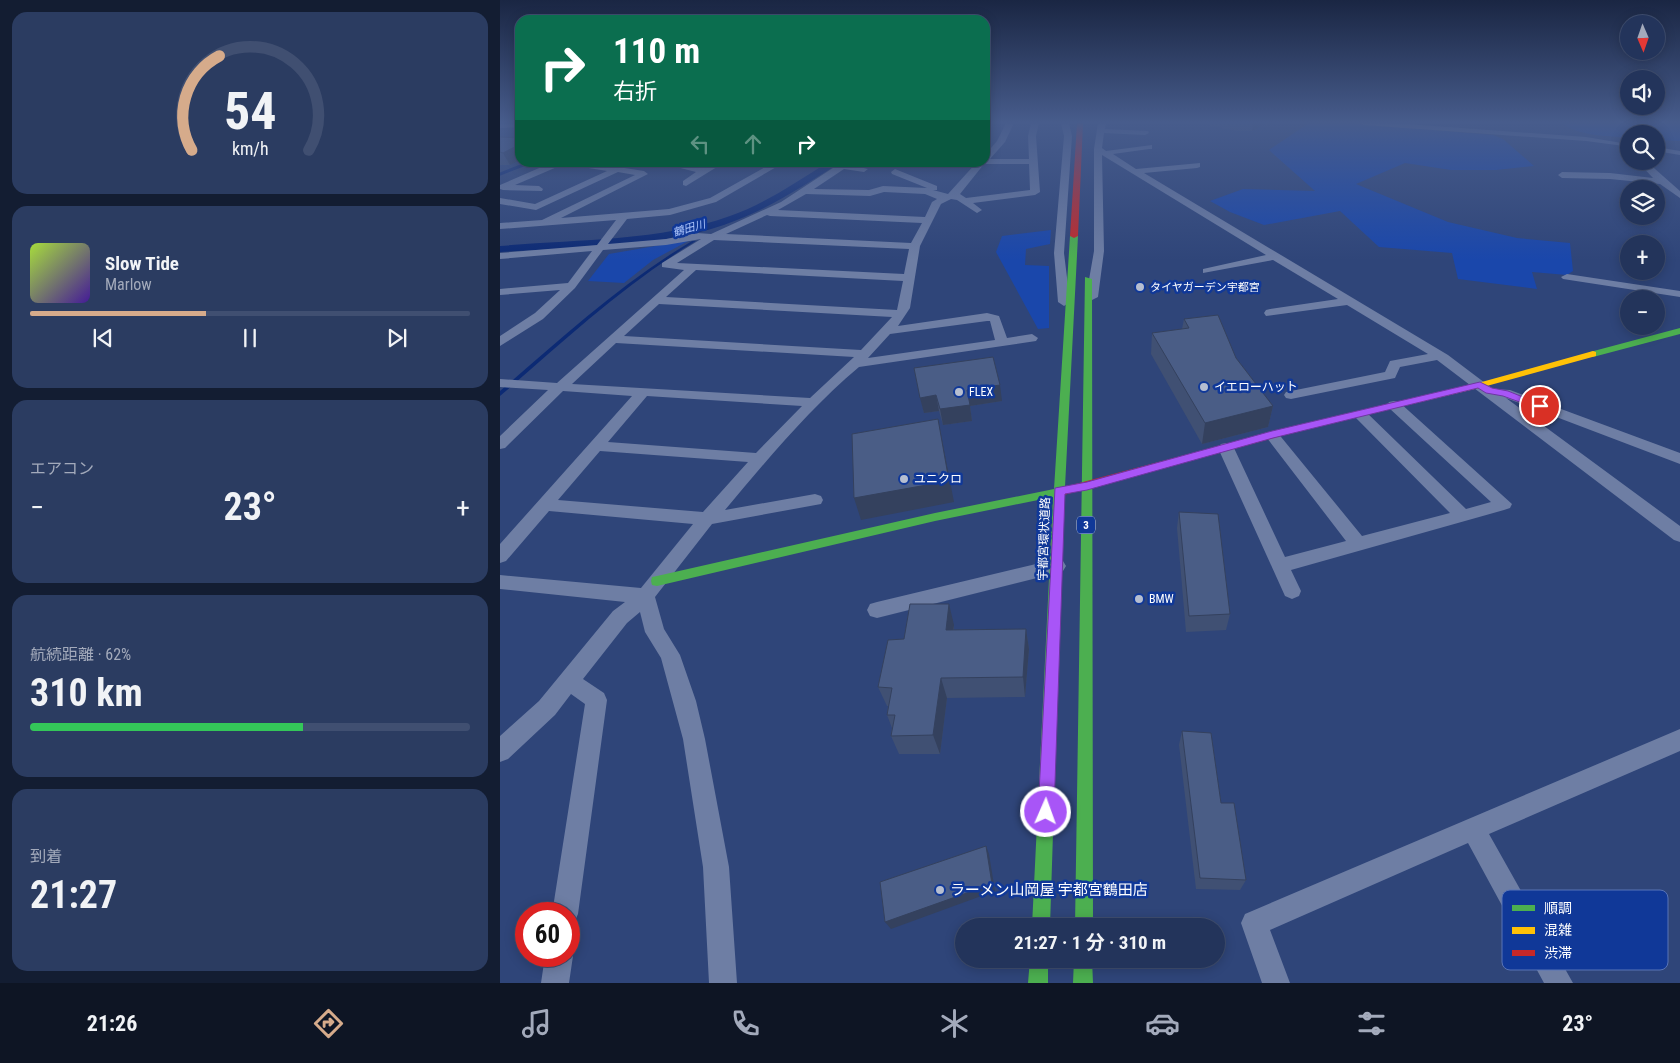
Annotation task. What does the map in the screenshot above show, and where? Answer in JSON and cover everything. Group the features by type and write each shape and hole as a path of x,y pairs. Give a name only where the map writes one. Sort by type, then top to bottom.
{"main road":[{"name":"宇都宮環状道路","path":"1041,918 1059,491 1067,332 1079,169"},
{"name":"3","path":"1083,169 1087,486 1084,918"},
{"path":"651,588 1059,491 1087,486 1272,435 1394,405 1484,388 1680,331"},
{"path":"1038,983 1039,968"},
{"path":"1083,983 1084,968"}],"street":[{"path":"539,189 503,187 545,169"},
{"path":"543,223 644,174 609,169"},
{"path":"692,169 702,171"},
{"path":"686,183 706,169"},
{"path":"500,226 670,212 712,200 769,169"},
{"path":"839,169 806,191 767,213 712,237 666,265 911,278"},
{"path":"957,199 955,194 977,169"},
{"path":"500,751 530,725 569,681 620,617 651,588 760,458 832,382 887,331 901,314 911,278 915,246 937,202 1035,192 1034,169"},
{"path":"1086,331 1099,251 1101,169"},
{"path":"1133,169 1439,356 1680,535"},
{"path":"1137,171 1158,169"},
{"path":"500,201 536,207 616,170"},
{"path":"1650,170 1660,180"},
{"path":"895,172 957,199 977,210"},
{"path":"1562,175 1610,176 1645,180"},
{"path":"1665,184 1680,195"},
{"path":"806,191 870,193 883,189 927,191 937,196 957,199"},
{"path":"767,213 929,220"},
{"path":"500,342 539,316 571,286 624,216"},
{"path":"500,256 666,242 697,236 915,246"},
{"path":"1207,271 1276,256"},
{"path":"500,444 560,387 694,267"},
{"path":"1567,277 1680,294"},
{"path":"500,292 571,286"},
{"path":"657,300 901,314"},
{"path":"1270,313 1350,301"},
{"path":"887,331 987,317 995,319 1002,342"},
{"path":"500,326 524,326"},
{"path":"614,339 859,358 1032,338"},
{"path":"1292,395 1390,375 1395,364 1439,356"},
{"path":"500,382 813,402"},
{"path":"1484,388 1505,393 1680,459"},
{"path":"500,556 643,392"},
{"path":"1280,566 1504,504 1394,405"},
{"path":"1360,414 1463,516"},
{"path":"1272,435 1358,544"},
{"path":"597,446 760,458"},
{"path":"1226,448 1292,592"},
{"path":"544,505 707,519 815,500"},
{"path":"877,610 1057,566"},
{"path":"500,582 651,588"},
{"path":"651,588 655,632 670,655 685,701 694,739 716,867 724,983"},
{"path":"567,902 596,700 569,681"},
{"path":"1276,983 1254,923 1680,740"},
{"path":"1473,829 1507,890"},
{"path":"555,983 557,967"},
{"path":"1552,970 1559,983"}],"shaded area":[{"path":"1290,169 1391,169 1356,184 1448,222 1517,238 1570,243 1573,271 1567,275 1532,272 1537,289 1458,279 1452,253 1379,247 1340,211 1264,225 1230,212 1210,201 1243,189 1315,191"},
{"path":"1444,169 1507,169 1496,170"},
{"path":"1051,230 1050,244 1026,249 1025,265 1049,266 1049,328 1038,329 996,252 1002,236"},
{"path":"690,240 653,260 624,283 588,281 609,254"}],"water":[{"name":"鶴田川","path":"817,169 831,169 790,194 751,214 680,237 620,245 500,252 500,246 616,238 674,231 730,216 780,192"},
{"path":"692,241 696,241 669,258 619,295 500,396 500,391 616,293"}],"building":[{"name":"イエローハット","path":"1218,315 1236,358 1273,406 1205,423 1152,333 1189,328 1184,319"},
{"path":"993,357 1000,385 967,390 970,405 940,409 936,395 920,398 914,368"},
{"name":"ユニクロ","path":"938,419 949,481 854,498 852,434"},
{"path":"1179,512 1218,514 1230,614 1189,616"},
{"path":"910,604 949,604 946,630 1026,629 1023,677 941,678 933,735 891,736 895,715 887,715 892,688 878,687 888,640 904,639"},
{"path":"1182,731 1211,733 1221,803 1234,803 1246,880 1200,878"},
{"name":"ラーメン山岡屋 宇都宮鶴田店","path":"986,846 992,884 885,922 880,882"}],"waterway":[{"path":"500,174 513,169"}],"traffic: fast":[{"path":"1041,918 1059,491 1074,236"},
{"path":"1084,918 1088,279"},
{"path":"1593,354 1680,331"},
{"path":"657,581 935,517 1064,491"},
{"path":"1038,983 1039,968"},
{"path":"1083,968 1083,983"}],"traffic: slow":[{"path":"1299,428 1480,385 1593,354"}],"traffic: jam":[{"path":"1074,236 1078,169"},
{"path":"1064,491 1299,428"}],"place":[{"name":"タイヤガーデン宇都宮","path":"1140,287"},
{"name":"イエローハット","path":"1204,387"},
{"name":"FLEX","path":"959,392"},
{"name":"ユニクロ","path":"904,479"},
{"name":"BMW","path":"1139,599"},
{"name":"ラーメン山岡屋 宇都宮鶴田店","path":"940,890"}],"route":[{"path":"1046,812 1059,491 1087,486 1272,435 1480,385 1489,391 1505,393 1540,406"}]}
